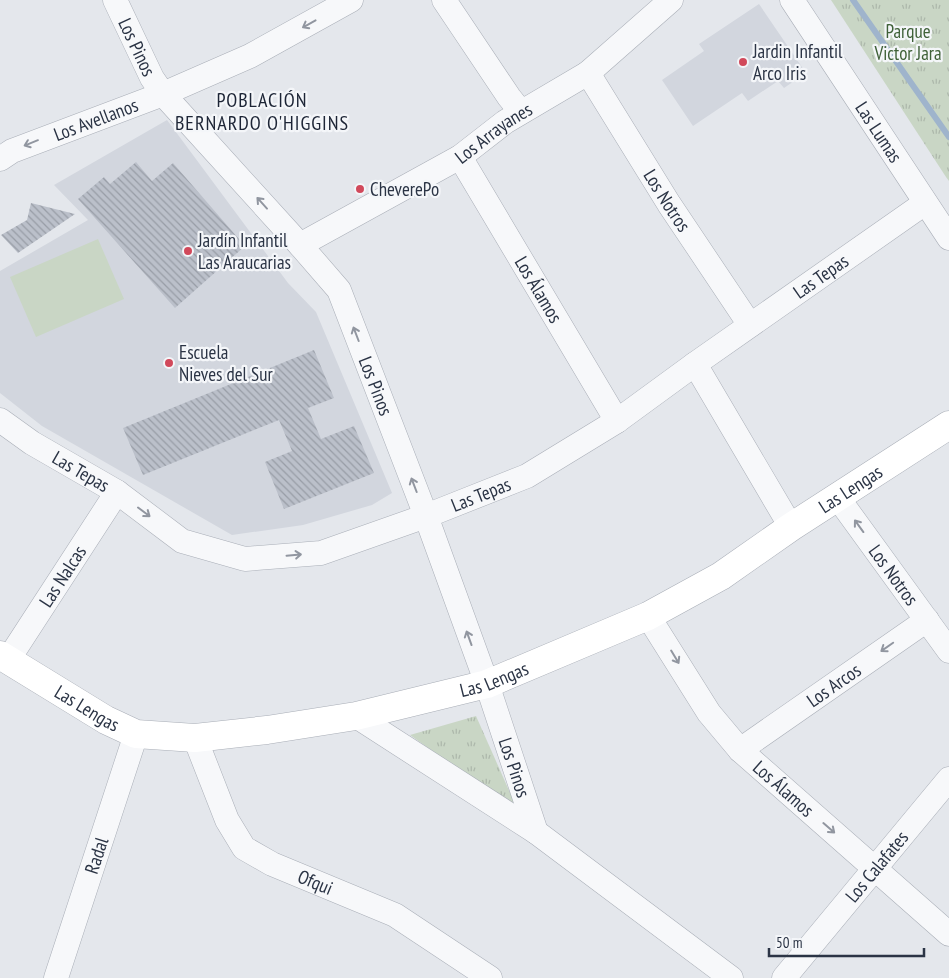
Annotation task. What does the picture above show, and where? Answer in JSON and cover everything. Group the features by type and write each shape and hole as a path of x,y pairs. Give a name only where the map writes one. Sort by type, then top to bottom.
{"street":[{"name":"Los Pinos","path":"114,0 152,78 163,94 339,290 426,516 487,684 536,832"},
{"name":"Los Avellanos","path":"0,159 12,151 63,130 163,94 250,56 351,0"},
{"path":"444,0 509,98 521,112"},
{"name":"Los Arrayanes","path":"300,245 460,157 505,122 588,73 672,0"},
{"name":"Las Lumas","path":"792,0 924,203 949,238"},
{"name":"Los Notros","path":"588,73 669,204 750,325"},
{"name":"Los Álamos","path":"460,157 617,421"},
{"name":"Las Tepas","path":"0,420 32,443 117,492 182,541 245,560 321,553 426,516 528,476 617,421 924,203"},
{"path":"695,364 791,527"},
{"name":"Las Lengas","path":"4,657 106,720 136,734 195,738 267,730 356,716 487,684 648,616 721,576 791,527 949,425"},
{"name":"Las Nalcas","path":"4,657 117,492"},
{"name":"Los Notros","path":"838,498 949,651"},
{"name":"Los Álamos","path":"648,616 709,713 740,750 949,934"},
{"name":"Los Arcos","path":"740,750 927,620"},
{"name":"Los Pinos","path":"356,716 536,832 731,978"},
{"name":"Radal","path":"56,978 136,734"},
{"name":"Ofqui","path":"195,738 227,820 244,848 272,864 395,915 490,978"},
{"name":"Los Calafates","path":"784,978 949,779"}],"shaded area":[{"name":"Jardin Infantil Arco Iris","path":"759,4 806,73 784,88 778,81 748,101 742,93 693,126 662,80 704,51 699,44"},
{"name":"Escuela Nieves del Sur","path":"167,120 288,283 316,312 392,493 372,505 303,525 232,535 42,426 0,393 0,271 88,220 54,185"}],"green space":[{"name":"Parque Victor Jara","path":"831,0 949,0 949,181 946,177"},
{"path":"98,239 124,299 36,337 10,277"},
{"path":"476,716 519,813 410,735"}],"building":[{"path":"136,162 152,181 173,163 245,246 175,308 78,199 104,177 110,184"},
{"path":"31,203 75,214 18,253 1,235 27,220"},
{"path":"314,350 334,398 308,408 321,439 354,426 374,473 284,509 265,462 292,451 279,420 143,475 123,428"}],"waterway":[{"path":"853,0 949,137"}],"place":[{"name":"Jardin Infantil Arco Iris","path":"743,62"},
{"name":"CheverePo","path":"360,189"},
{"name":"Jardín Infantil Las Araucarias","path":"188,251"},
{"name":"Escuela Nieves del Sur","path":"169,363"}],"district":[{"name":"POBLACIÓN BERNARDO O'HIGGINS","path":"262,112"}]}
